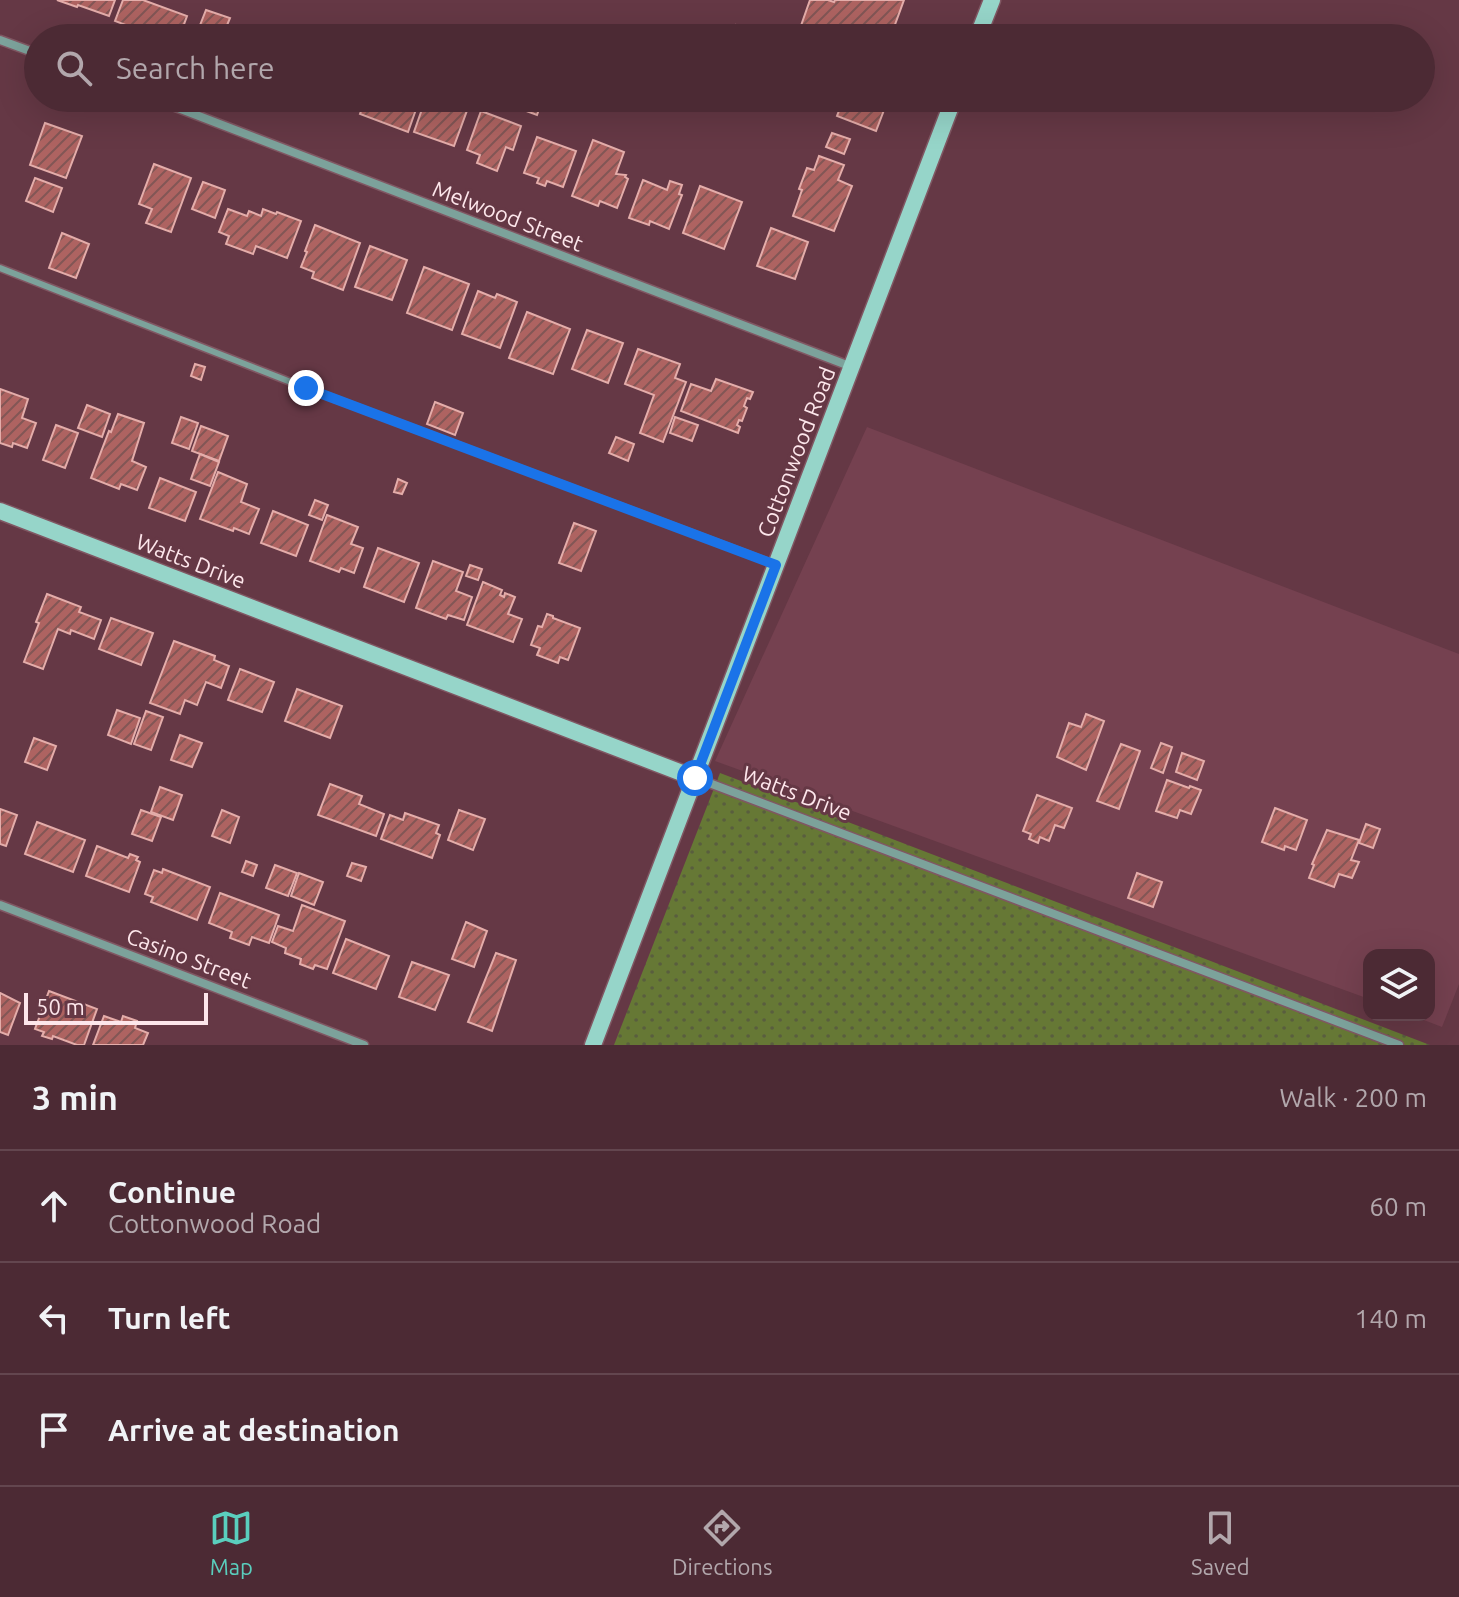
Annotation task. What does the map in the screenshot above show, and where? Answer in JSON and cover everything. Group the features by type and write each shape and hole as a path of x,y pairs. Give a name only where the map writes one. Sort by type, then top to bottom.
{"street":[{"path":"983,24 992,0"},
{"path":"0,40 24,49"},
{"name":"Melwood Street","path":"188,112 852,367"},
{"name":"Cottonwood Road","path":"593,1045 949,112"},
{"name":"Watts Drive","path":"0,511 1399,1045"},
{"name":"Casino Street","path":"0,905 364,1045"}],"lane":[{"path":"0,268 306,388 776,565"}],"shaded area":[{"path":"867,427 1459,654 1459,984 1442,1027 1426,1021 1435,1021 1435,949 1363,949 1363,997 715,761"}],"green space":[{"path":"720,773 1430,1045 614,1045"}],"building":[{"path":"57,0 115,0 109,16"},
{"path":"123,0 143,0 187,16 184,24 123,24 115,21"},
{"path":"810,0 904,0 895,24 802,24"},
{"path":"206,10 230,18 228,24 200,24"},
{"path":"361,112 415,112 408,132"},
{"path":"421,112 466,112 454,146 414,132"},
{"path":"481,112 521,126 513,150 506,147 497,171 477,163 480,155 467,150"},
{"path":"839,112 883,112 876,131 837,116"},
{"path":"45,123 82,136 66,178 30,165"},
{"path":"832,133 850,139 844,154 826,147"},
{"path":"537,137 576,151 563,187 547,181 545,186 537,183 539,178 524,173"},
{"path":"593,140 624,152 616,174 626,175 628,179 617,208 600,201 598,206 572,196"},
{"path":"819,156 844,165 838,180 852,186 834,231 793,216 807,168 814,170"},
{"path":"154,164 191,178 171,232 146,223 152,209 139,204"},
{"path":"35,178 62,188 53,212 26,201"},
{"path":"643,180 667,190 670,181 682,185 679,194 682,195 669,229 650,221 649,225 629,218"},
{"path":"203,182 225,190 215,218 192,209"},
{"path":"700,186 742,202 724,249 683,233"},
{"path":"228,209 247,216 249,211 261,216 263,209 301,221 287,258 256,246 253,254 226,244 229,236 219,232"},
{"path":"315,225 360,243 343,290 312,278 314,272 301,267"},
{"path":"771,228 808,242 795,279 757,266"},
{"path":"62,233 89,244 76,278 49,268"},
{"path":"370,246 407,260 392,300 355,287"},
{"path":"424,267 469,284 452,330 407,313"},
{"path":"478,291 517,302 500,348 462,334"},
{"path":"527,312 570,329 553,374 509,358"},
{"path":"587,330 623,343 608,383 572,369"},
{"path":"638,349 680,364 675,378 686,382 663,442 640,433 654,395 625,384"},
{"path":"195,364 205,367 201,380 191,376"},
{"path":"716,379 753,392 750,399 747,398 744,406 747,408 737,425 740,427 738,433 681,411 691,384 711,391"},
{"path":"0,389 28,399 22,418 36,423 27,448 0,443"},
{"path":"435,402 463,413 455,435 427,424"},
{"path":"87,405 110,414 102,437 78,428"},
{"path":"118,414 144,423 132,461 146,467 137,490 121,484 119,489 91,478"},
{"path":"181,417 198,423 189,449 172,443"},
{"path":"675,417 698,425 692,441 670,433"},
{"path":"56,425 78,433 65,468 43,460"},
{"path":"201,426 228,436 219,461 192,451"},
{"path":"616,437 634,444 628,461 609,453"},
{"path":"200,454 219,462 210,486 191,479"},
{"path":"218,472 247,484 241,502 259,509 249,534 200,519"},
{"path":"160,478 196,492 185,521 149,508"},
{"path":"398,479 407,483 402,494 394,492"},
{"path":"315,500 328,505 322,520 309,515"},
{"path":"273,511 308,525 296,556 261,543"},
{"path":"327,515 358,527 351,544 363,548 354,573 341,568 339,572 310,561"},
{"path":"574,523 596,531 581,571 559,563"},
{"path":"378,548 419,563 404,602 364,587"},
{"path":"433,561 463,572 456,591 472,597 464,620 448,615 446,619 416,608"},
{"path":"470,565 482,569 478,580 466,576"},
{"path":"483,582 502,590 500,595 504,597 505,593 515,597 508,614 522,619 513,642 467,625"},
{"path":"47,594 81,607 79,612 101,620 94,639 71,630 70,634 58,629 43,669 24,662"},
{"path":"547,614 580,628 568,660 560,657 558,663 537,655 540,648 531,645 538,626 542,627"},
{"path":"111,618 153,633 141,665 99,649"},
{"path":"174,641 215,656 214,660 229,666 221,688 206,682 197,705 185,700 180,714 150,703"},
{"path":"240,669 274,682 262,712 228,700"},
{"path":"297,689 342,706 330,738 285,721"},
{"path":"117,710 140,718 131,744 108,735"},
{"path":"146,711 163,717 151,750 134,744"},
{"path":"1086,714 1104,721 1086,770 1057,757 1069,723 1081,727"},
{"path":"180,735 202,743 192,767 171,760"},
{"path":"34,738 56,746 47,770 25,762"},
{"path":"1161,743 1172,747 1163,773 1151,768"},
{"path":"1121,744 1140,751 1119,809 1097,801"},
{"path":"1182,753 1204,761 1197,780 1176,772"},
{"path":"1167,780 1201,790 1191,814 1180,810 1177,818 1156,811"},
{"path":"330,784 362,796 359,804 384,814 376,836 318,815"},
{"path":"160,787 182,795 173,820 151,812"},
{"path":"1037,795 1072,808 1064,828 1055,825 1049,841 1040,837 1038,843 1029,839 1031,834 1023,831"},
{"path":"1275,808 1307,820 1296,850 1285,846 1284,850 1262,842"},
{"path":"0,809 17,815 6,846 0,844"},
{"path":"141,810 161,817 152,841 132,834"},
{"path":"222,810 239,817 230,843 212,836"},
{"path":"459,810 485,819 473,850 448,840"},
{"path":"405,813 439,825 436,833 440,835 432,858 381,839 390,815 403,820"},
{"path":"37,822 85,840 73,872 25,854"},
{"path":"1366,824 1380,829 1373,848 1359,843"},
{"path":"1327,830 1359,840 1351,860 1359,862 1352,878 1339,874 1334,887 1309,878"},
{"path":"97,846 128,858 130,854 138,857 136,860 140,862 129,892 86,876"},
{"path":"246,861 257,865 253,876 242,872"},
{"path":"352,863 366,867 361,881 347,876"},
{"path":"275,865 297,873 288,896 266,888"},
{"path":"163,869 210,887 197,920 151,902 153,897 145,894 154,870 162,873"},
{"path":"299,873 323,882 314,905 291,896"},
{"path":"1137,873 1162,882 1153,907 1128,898"},
{"path":"220,893 279,915 269,943 252,937 249,945 230,938 232,932 209,923"},
{"path":"302,905 345,921 327,969 315,965 313,969 300,964 301,959 285,953 286,948 272,942 278,926 293,931"},
{"path":"466,922 487,931 474,967 452,959"},
{"path":"346,939 389,956 376,989 333,973"},
{"path":"496,953 516,960 492,1031 468,1022"},
{"path":"412,962 449,975 435,1010 399,997"},
{"path":"49,991 97,1009 84,1045 42,1036 44,1032 35,1029"},
{"path":"0,993 20,1003 8,1035 0,1032"},
{"path":"104,1016 121,1022 123,1016 137,1021 135,1028 148,1033 143,1045 93,1045"}],"route":[{"path":"306,388 776,565 695,778"}]}
